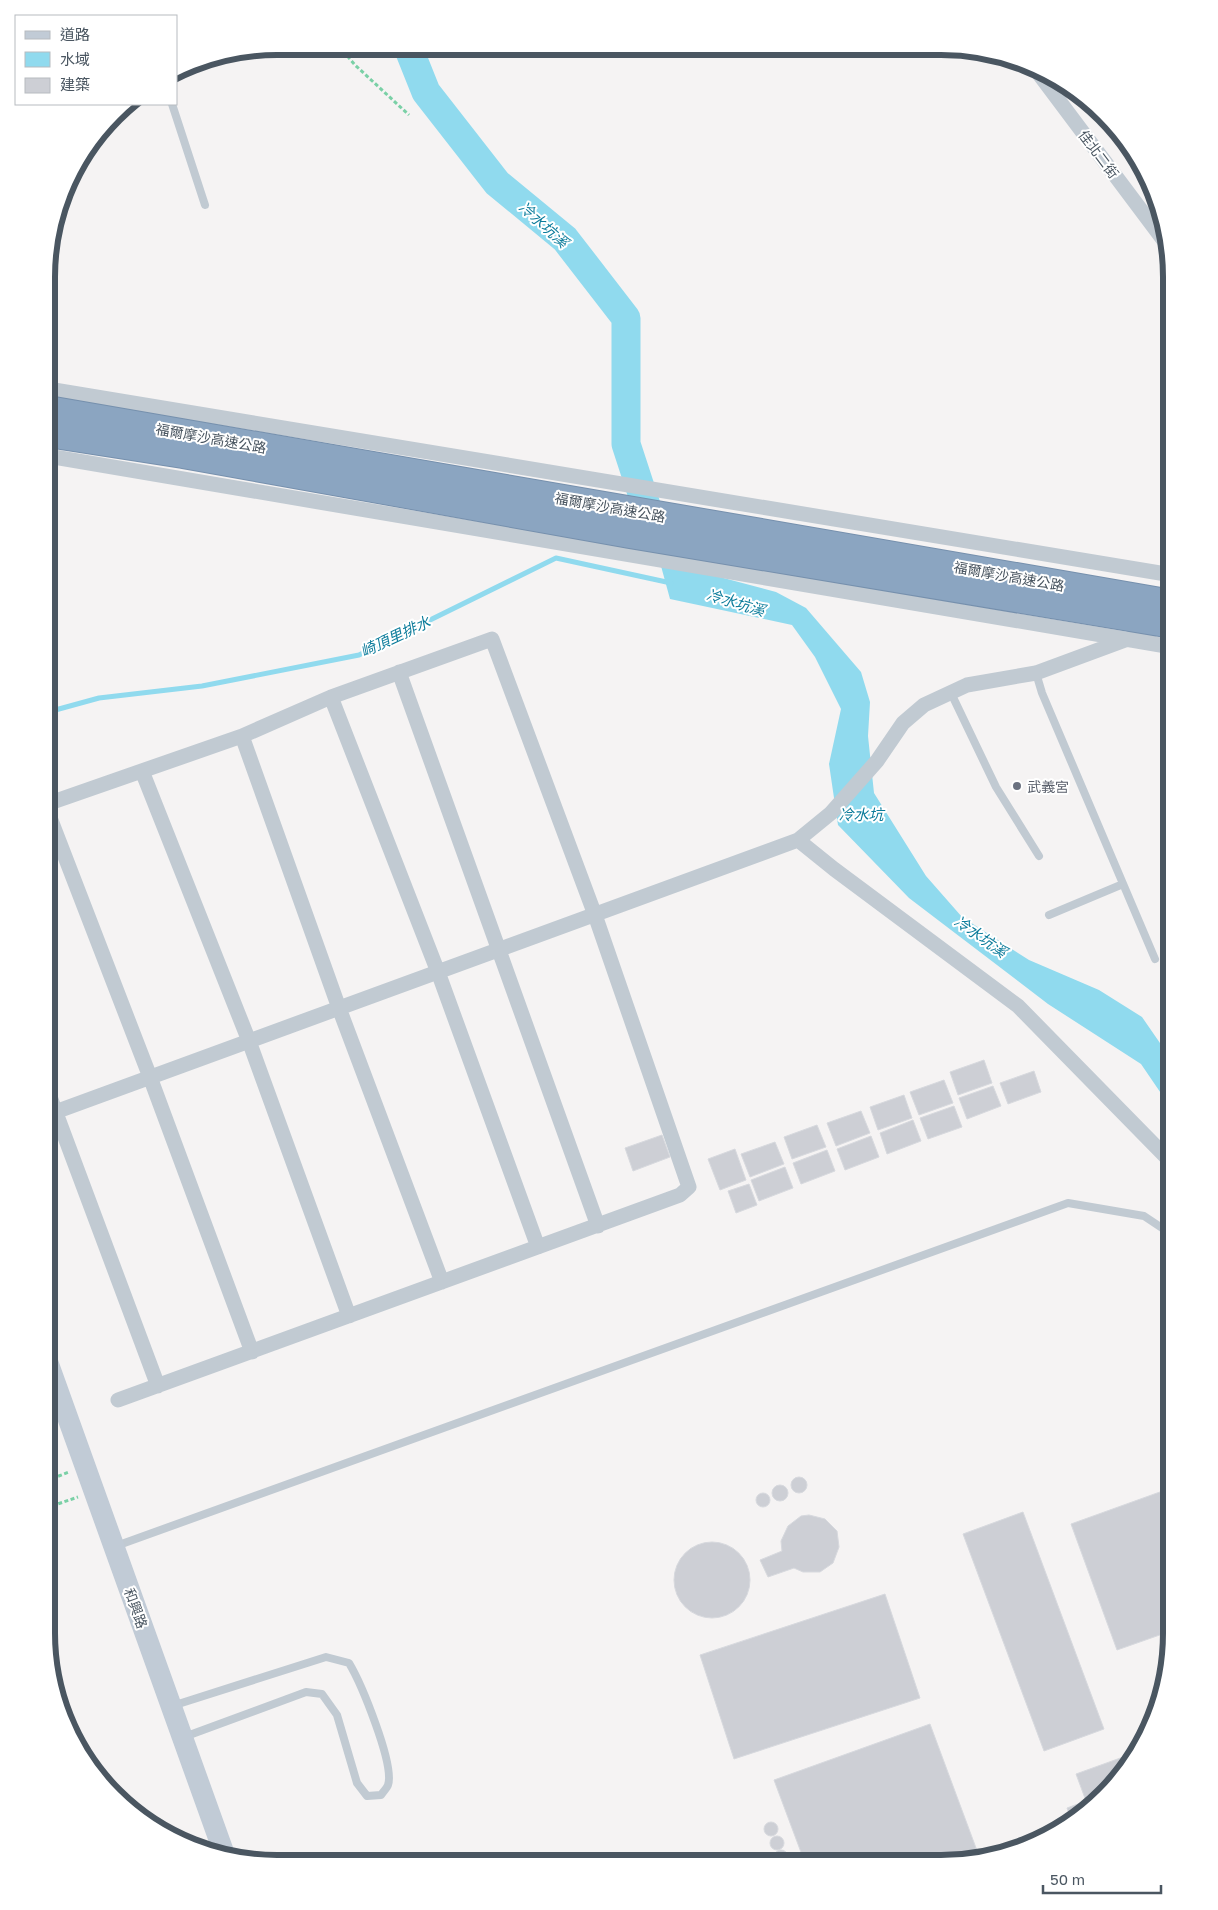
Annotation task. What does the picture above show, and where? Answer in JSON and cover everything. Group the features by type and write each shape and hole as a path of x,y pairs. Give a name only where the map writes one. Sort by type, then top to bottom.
{"highway":[{"name":"福爾摩沙高速公路","path":"55,411 1163,602"},
{"name":"福爾摩沙高速公路","path":"55,435 183,454 639,536 1163,623"}],"street":[{"name":"佳北二街","path":"1044,81 1159,234"},
{"path":"55,390 1163,574"},
{"path":"394,515 400,448"},
{"path":"55,457 1163,646"},
{"path":"724,571 731,502"},
{"path":"1066,630 1075,559"},
{"path":"55,1112 798,840 831,813 877,761 903,722 924,705 967,685 1036,673 1163,627"},
{"path":"55,801 242,736 331,697 492,639 596,915 689,1187 680,1195 598,1226 118,1400"},
{"path":"399,672 598,1226"},
{"path":"331,697 438,972 538,1248"},
{"path":"242,736 339,1008 442,1282"},
{"path":"142,771 249,1041 350,1316"},
{"path":"55,831 150,1077 252,1352"},
{"path":"798,840 1018,1006 1163,1154"},
{"path":"55,1123 158,1386"},
{"name":"和興路","path":"55,1382 222,1848"}],"lane":[{"path":"172,105 204,205"},
{"path":"1036,673 1042,693 1155,959"},
{"path":"950,693 996,787 1039,856"},
{"path":"1049,915 1123,884"},
{"path":"114,1547 1068,1203 1144,1216 1163,1229"},
{"path":"171,1706 326,1657 349,1663 360,1682 387,1761 388,1785 381,1795 367,1796 357,1783 337,1715 322,1694 306,1692 182,1738"}],"path":[{"path":"347,55 409,115"},
{"path":"55,1477 69,1472"},
{"path":"55,1505 78,1497"}],"water":[{"name":"冷水坑","path":"661,566 682,567 776,592 806,608 861,672 870,702 868,736 874,793 926,876 962,917 1029,960 1099,990 1142,1017 1163,1047 1163,1096 1141,1064 1048,1004 909,898 838,825 829,764 841,709 815,657 792,625 670,599"}],"building":[{"path":"984,1060 992,1083 958,1095 950,1072"},
{"path":"1034,1071 1041,1092 1008,1104 1000,1083"},
{"path":"944,1080 953,1103 919,1115 910,1092"},
{"path":"993,1086 1001,1106 967,1119 959,1098"},
{"path":"904,1095 912,1118 878,1130 870,1107"},
{"path":"954,1106 962,1127 928,1139 920,1118"},
{"path":"861,1111 870,1133 836,1146 827,1123"},
{"path":"913,1120 921,1141 887,1154 880,1133"},
{"path":"817,1125 826,1147 792,1159 784,1137"},
{"path":"662,1135 670,1157 633,1171 625,1148"},
{"path":"871,1136 879,1157 845,1170 837,1149"},
{"path":"775,1142 784,1164 750,1177 741,1154"},
{"path":"735,1149 746,1180 720,1190 708,1159"},
{"path":"827,1150 835,1171 801,1184 793,1163"},
{"path":"785,1167 793,1188 759,1201 751,1180"},
{"path":"749,1184 757,1205 736,1213 728,1191"},
{"path":"799,1477 807,1485 799,1493 791,1485"},
{"path":"780,1485 786,1487 788,1493 786,1499 780,1501 774,1499 772,1493 774,1487"},
{"path":"1163,1491 1163,1634 1117,1650 1071,1524"},
{"path":"763,1493 768,1495 770,1500 768,1505 763,1507 758,1505 756,1500 758,1495"},
{"path":"1023,1512 1104,1729 1044,1751 963,1534"},
{"path":"809,1515 825,1519 837,1531 839,1547 833,1563 820,1572 803,1572 794,1568 768,1577 760,1560 782,1551 781,1541 788,1526 801,1516"},
{"path":"712,1542 727,1545 739,1553 747,1565 750,1580 747,1595 739,1607 727,1615 712,1618 697,1615 685,1607 677,1595 674,1580 677,1565 685,1553 697,1545"},
{"path":"885,1594 920,1698 734,1759 700,1655"},
{"path":"930,1724 978,1852 956,1855 802,1855 774,1780"},
{"path":"1127,1756 1108,1780 1088,1800 1069,1814 1067,1808 1086,1801 1076,1774"},
{"path":"768,1822 774,1822 778,1829 774,1836 768,1836 764,1832 764,1826"},
{"path":"774,1836 780,1836 784,1843 780,1850 774,1850 770,1846 770,1840"},
{"path":"781,1850 787,1854 775,1855 776,1852"}],"waterway":[{"name":"冷水坑溪","path":"411,55 426,92 497,183 565,239 626,318 626,444 656,536"},
{"name":"崎頂里排水","path":"55,710 99,698 202,686 359,655 556,558 671,583"}],"place":[{"name":"武義宮","path":"1017,786"}]}
